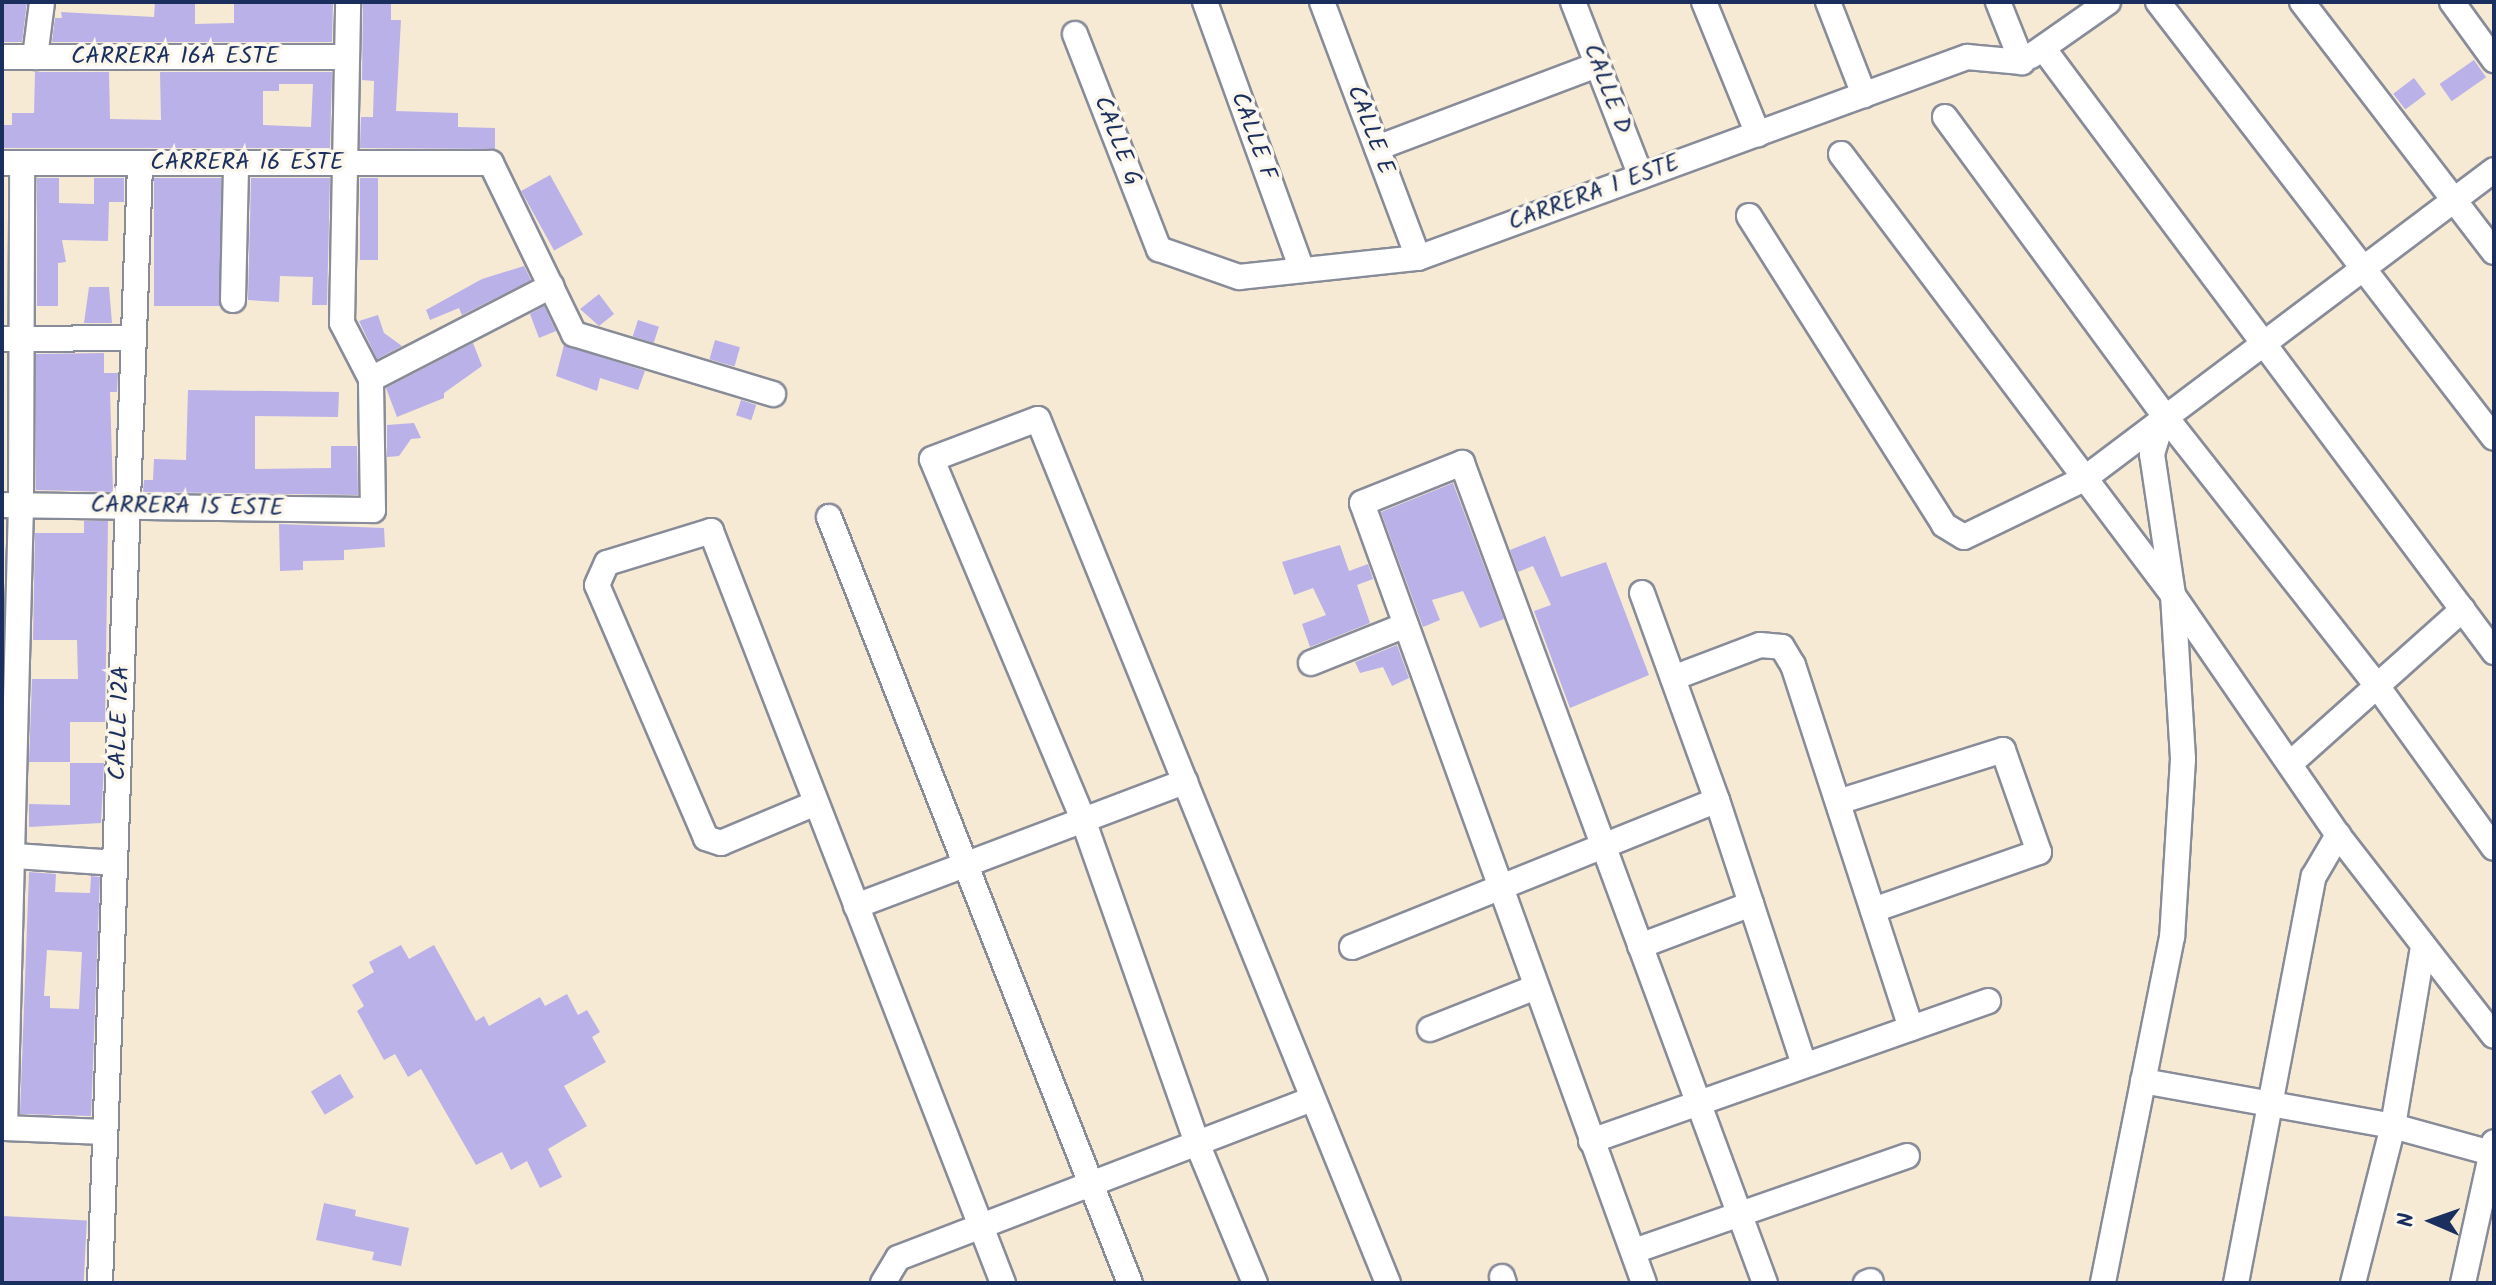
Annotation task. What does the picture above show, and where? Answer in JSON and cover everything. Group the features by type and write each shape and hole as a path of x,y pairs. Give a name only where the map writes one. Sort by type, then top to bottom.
{"street":[{"path":"35,57 42,2"},
{"path":"348,2 342,323 371,379 551,286 574,334 773,394"},
{"name":"CALLE F","path":"1205,2 1302,270"},
{"name":"CALLE D","path":"1573,2 1641,176"},
{"path":"1704,2 1758,134"},
{"path":"1828,2 1864,95"},
{"path":"1998,2 2032,55 2266,342 2494,652"},
{"path":"2032,55 2108,2"},
{"path":"2158,2 2362,272 2494,438"},
{"path":"2302,2 2494,252"},
{"path":"2452,2 2494,60"},
{"name":"CALLE E","path":"1328,4 1418,258"},
{"name":"CALLE G","path":"1075,34 1159,249"},
{"name":"CARRERA 1 ESTE","path":"1159,249 1239,277 1418,258 1967,57 2032,55"},
{"name":"CARRERA 16A ESTE","path":"2,57 347,57"},
{"path":"1377,148 1597,65"},
{"path":"1945,117 2164,415 2375,683 2494,848"},
{"path":"1841,154 2173,595 2292,762 2338,835 2494,1036"},
{"path":"12,163 12,505 4,1128 105,1132"},
{"name":"CARRERA 16 ESTE","path":"12,163 491,163 551,286"},
{"name":"CALLE 12A","path":"100,1283 140,163"},
{"path":"233,300 236,164"},
{"path":"1749,216 1944,525 1964,537 1984,531 2084,479 2164,415 2362,272 2494,170"},
{"path":"12,339 133,338"},
{"name":"CARRERA 15 ESTE","path":"12,505 373,510 371,379"},
{"path":"2103,1283 2173,922 2183,759 2173,595 2152,454 2164,415"},
{"path":"1255,1283 1197,1143 1083,819 932,459 1038,419 1388,1283"},
{"path":"1644,1283 1362,503 1462,463 1765,1283"},
{"path":"829,517 1130,1283"},
{"path":"816,803 721,843 706,838 597,585 607,563 711,531 1003,1283"},
{"path":"1642,593 1717,800 1804,1065"},
{"path":"2292,762 2375,683 2463,609"},
{"path":"1311,663 1406,625"},
{"path":"1673,678 1760,645 1782,647 1793,665 1911,1028"},
{"path":"1838,802 2003,750 2039,852 1873,910"},
{"path":"856,906 1185,782"},
{"path":"1352,947 1499,885 1717,800"},
{"path":"2236,1283 2314,876 2338,835"},
{"path":"8,856 115,863"},
{"path":"1640,946 1751,904"},
{"path":"2353,1283 2393,1126 2423,947"},
{"path":"1430,1029 1536,987"},
{"path":"1591,1141 1988,1001"},
{"path":"2143,1081 2492,1147 2463,1283"},
{"path":"883,1282 898,1258 1313,1099"},
{"path":"1634,1251 1907,1156"}],"building":[{"path":"2,2 27,2 22,42 2,42"},
{"path":"155,2 195,2 195,24 234,23 234,3 333,2 332,42 52,42 55,18 62,18 61,12 154,17"},
{"path":"363,2 391,2 391,20 401,20 396,111 458,113 458,127 495,128 495,149 360,148 361,117 373,117 374,81 362,80"},
{"path":"2474,60 2486,77 2452,101 2440,84"},
{"path":"35,72 109,72 110,119 161,120 160,72 332,72 330,148 2,148 2,125 12,125 12,113 34,113","holes":["279,84 313,84 311,127 263,125 263,91 279,91"]},
{"path":"2414,78 2426,94 2405,110 2393,94"},
{"path":"550,175 583,234 554,250 521,191"},
{"path":"37,178 59,178 59,203 94,204 94,178 124,178 124,202 109,202 108,241 62,240 66,262 58,263 58,306 37,306"},
{"path":"154,178 221,178 221,306 154,306"},
{"path":"251,178 330,178 327,305 312,305 313,277 280,276 279,302 248,300"},
{"path":"360,178 378,178 378,260 360,260"},
{"path":"524,266 531,280 462,315 459,308 430,320 426,310 482,279"},
{"path":"89,287 109,287 112,323 84,323"},
{"path":"599,294 614,314 599,326 580,309"},
{"path":"544,306 556,331 539,338 530,314"},
{"path":"378,315 384,333 402,346 377,359 359,321"},
{"path":"638,320 659,327 654,343 633,336"},
{"path":"715,340 740,347 734,366 709,359"},
{"path":"473,343 482,366 444,393 444,398 397,417 386,388"},
{"path":"564,345 645,371 638,390 600,378 597,391 556,376"},
{"path":"104,353 104,373 118,373 117,392 110,392 113,492 36,490 36,354"},
{"path":"188,390 339,392 338,417 255,416 255,469 331,468 331,446 357,446 358,495 143,492 144,480 153,480 154,459 186,460"},
{"path":"741,400 756,405 751,420 736,415"},
{"path":"414,423 421,438 411,439 399,456 387,457 387,425"},
{"path":"1453,483 1504,619 1480,628 1463,591 1432,600 1440,620 1423,627 1381,512"},
{"path":"84,521 108,521 105,722 70,722 70,762 29,762 32,679 78,679 77,640 33,640 35,533 84,533"},
{"path":"279,524 384,528 385,547 344,550 344,560 303,561 303,570 280,571"},
{"path":"1545,536 1561,577 1606,562 1649,675 1570,708 1534,611 1551,605 1533,566 1518,572 1510,550"},
{"path":"1340,545 1349,571 1368,564 1373,579 1357,585 1370,623 1310,647 1302,624 1326,615 1313,588 1294,595 1282,562"},
{"path":"1397,645 1409,678 1392,686 1383,667 1360,673 1355,662"},
{"path":"70,763 104,763 101,823 29,827 29,804 70,805"},
{"path":"29,872 56,874 55,892 90,893 91,876 100,877 91,1116 20,1114","holes":["47,950 82,952 79,1009 50,1008 50,996 44,996"]},
{"path":"401,945 409,959 434,945 476,1021 484,1016 489,1026 540,997 545,1006 567,994 578,1015 587,1010 600,1032 592,1037 606,1062 564,1086 587,1126 548,1149 562,1177 540,1188 527,1161 511,1170 502,1152 476,1165 421,1069 408,1077 395,1054 384,1060 357,1011 364,1006 352,985 374,972 369,962"},
{"path":"340,1074 354,1097 325,1115 311,1092"},
{"path":"324,1203 356,1210 355,1216 409,1228 401,1266 372,1260 374,1252 316,1240"},
{"path":"2,1216 87,1220 84,1283 2,1283"}]}
